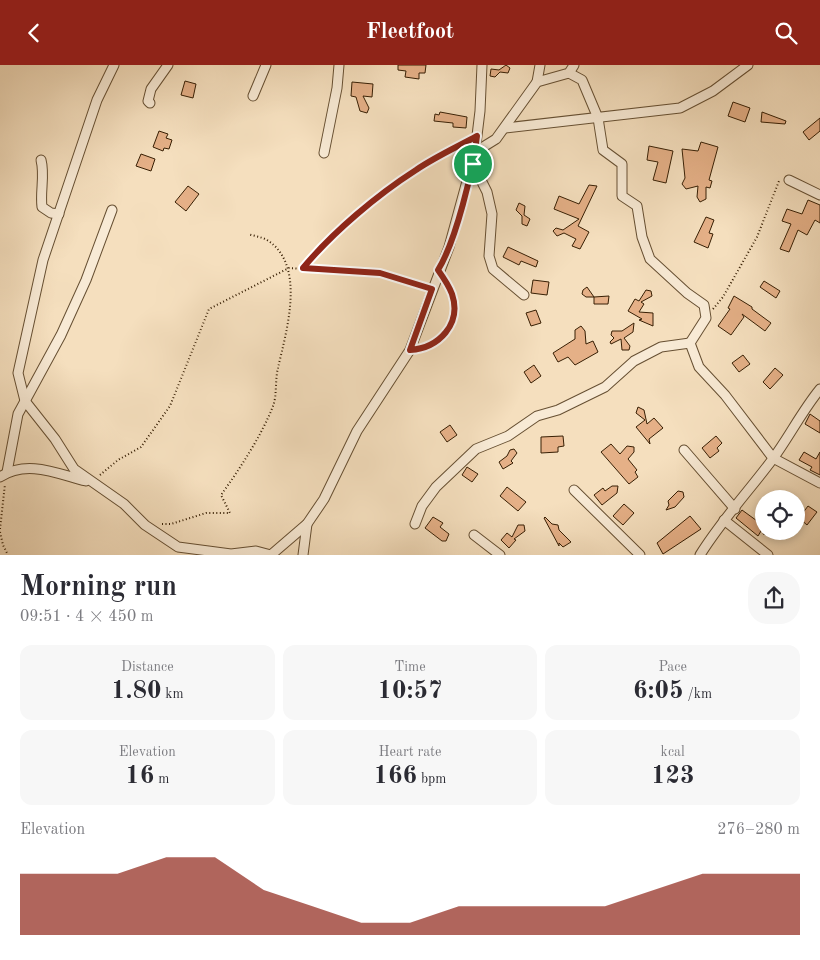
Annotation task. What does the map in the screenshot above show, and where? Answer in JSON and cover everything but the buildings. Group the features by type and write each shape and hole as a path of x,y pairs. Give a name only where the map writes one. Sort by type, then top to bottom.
{"street":[{"path":"114,65 97,100 43,260 18,373 25,401 55,439 74,469 124,504 144,525 178,547 231,554 256,551 271,555 307,525 324,499 357,431 410,350 438,270 449,247 473,164 482,65"},
{"path":"150,103 148,101 150,89 168,65"},
{"path":"253,96 266,65"},
{"path":"324,153 337,88 339,65"},
{"path":"475,152 496,139 505,128 537,82 540,65"},
{"path":"505,128 680,108 713,91 748,65"},
{"path":"415,524 422,506 436,487 476,449 508,436 537,416 558,410 605,387 634,361 661,347 690,343 706,318 704,305 687,293 650,259 642,237 637,206 622,196 622,164 603,150 598,118 582,80 571,69 537,82"},
{"path":"41,160 44,170 41,194 42,207 59,214"},
{"path":"473,164 487,192 492,214 490,257 493,269 524,295"},
{"path":"789,180 820,195"},
{"path":"91,482 32,467 3,474 18,414 61,335 86,281 112,210"},
{"path":"690,343 699,367 725,395 773,458 820,483"},
{"path":"700,555 773,458 806,406 820,389"},
{"path":"684,450 735,509"},
{"path":"574,490 640,555"},
{"path":"724,521 768,555"},
{"path":"304,555 307,525"},
{"path":"474,535 500,555"}],"lane":[{"path":"410,350 423,349 444,337 454,318 452,293 438,270"}],"path":[{"path":"303,268 318,251 356,216 416,170 477,136"},
{"path":"706,318 723,297 757,237 779,181 789,180"},
{"path":"144,525 170,524 206,513 230,513 221,495 237,473 264,427 274,403 274,384 289,325 289,268 285,259 267,240 248,234"},
{"path":"91,482 118,460 141,447 170,406 209,309 289,268 380,273 432,289"},
{"path":"3,474 0,530 2,545 8,555"}],"route":[{"path":"477,136 473,164 449,247 438,270 452,293 454,318 444,337 423,349 410,350 432,289 380,273 303,268 318,251 356,216 416,170 477,136"}]}
